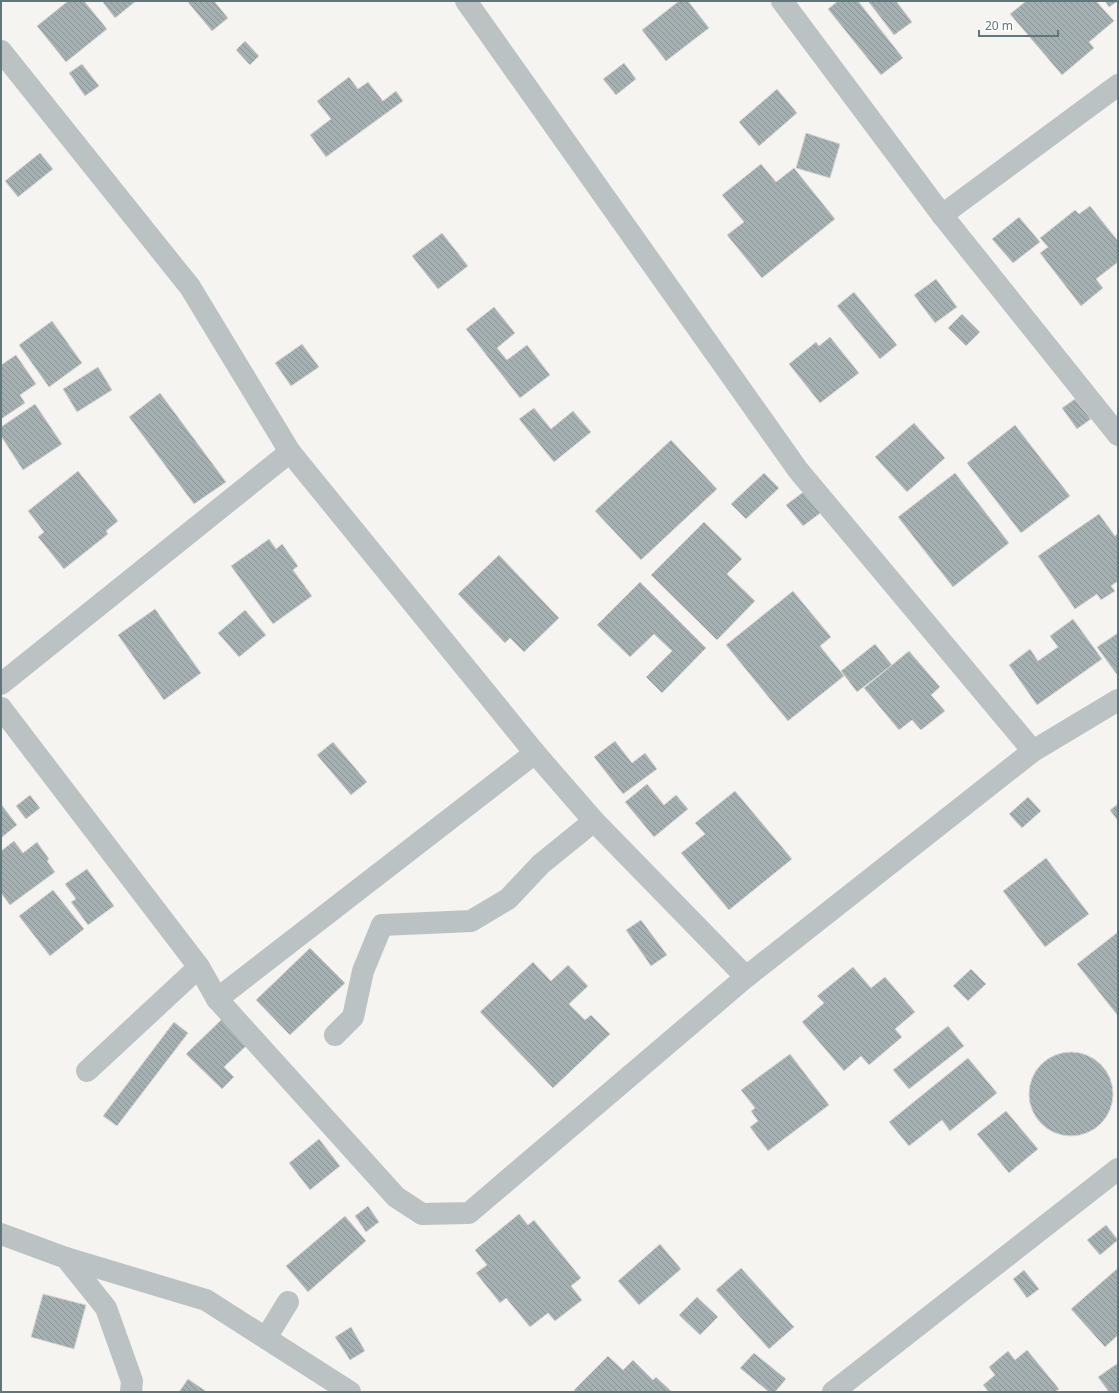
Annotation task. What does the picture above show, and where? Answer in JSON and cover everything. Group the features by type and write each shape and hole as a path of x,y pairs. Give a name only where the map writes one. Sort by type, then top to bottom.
{"street":[{"path":"466,1 798,470 1033,752"},
{"path":"782,1 942,215 1118,435"},
{"path":"1,51 190,286 290,452 535,753 594,821 746,977"},
{"path":"942,215 1118,85"},
{"path":"1,684 290,452"},
{"path":"1,708 199,967 217,999 396,1197 422,1214 469,1213 746,977 1033,752 1118,700"},
{"path":"217,999 535,753"},
{"path":"335,1036 353,1017 363,971 382,925 471,921 508,899 541,864 594,821"},
{"path":"87,1071 199,967"},
{"path":"833,1392 1118,1169"},
{"path":"1,1234 66,1258 206,1300 350,1392"},
{"path":"66,1258 106,1308 132,1381 131,1392"},
{"path":"266,1338 288,1302"}],"building":[{"path":"68,1 84,1 107,29 66,62 37,26"},
{"path":"102,1 136,1 115,18"},
{"path":"187,1 214,1 228,18 212,31"},
{"path":"679,1 688,1 709,28 666,61 642,30"},
{"path":"838,1 858,1 903,58 881,75 828,9"},
{"path":"868,1 896,1 912,22 894,35"},
{"path":"1026,1 1096,1 1114,21 1089,42 1094,48 1062,75 1010,14"},
{"path":"1105,1 1118,1 1109,7"},
{"path":"245,41 259,56 250,65 236,50"},
{"path":"624,63 636,79 616,95 603,79"},
{"path":"82,64 99,86 85,96 69,73"},
{"path":"349,77 358,89 368,82 383,101 396,91 403,101 326,157 310,135 331,119 317,101"},
{"path":"777,89 797,113 759,146 739,122"},
{"path":"806,133 840,144 830,178 796,168"},
{"path":"40,153 53,169 18,197 5,181"},
{"path":"761,164 776,182 794,168 835,219 762,278 727,235 744,222 722,195"},
{"path":"1090,206 1118,241 1118,262 1096,279 1103,288 1081,306 1040,253 1048,247 1040,238 1075,210 1079,214"},
{"path":"1019,217 1040,242 1013,263 992,239"},
{"path":"442,233 468,266 438,289 412,256"},
{"path":"936,279 957,307 935,323 914,295"},
{"path":"854,292 897,345 880,359 837,306"},
{"path":"494,307 515,333 497,348 507,360 527,345 550,375 520,398 466,329"},
{"path":"962,314 980,332 966,346 948,328"},
{"path":"52,321 82,363 49,387 19,345"},
{"path":"830,337 859,373 820,403 789,364 816,342 819,346"},
{"path":"302,344 319,367 291,386 275,363"},
{"path":"16,355 36,384 20,395 25,403 1,419 1,365"},
{"path":"98,367 112,390 77,412 63,389"},
{"path":"160,393 226,482 194,504 129,417"},
{"path":"1075,399 1091,419 1077,429 1062,408"},
{"path":"35,404 62,444 23,470 1,436 1,427"},
{"path":"534,408 551,429 573,411 591,432 554,462 519,419"},
{"path":"914,423 945,458 907,492 875,457"},
{"path":"1015,425 1070,496 1021,533 967,463"},
{"path":"671,440 717,489 641,560 595,511"},
{"path":"78,471 118,521 106,531 108,534 64,569 38,537 44,532 28,511"},
{"path":"764,473 779,488 746,519 731,504"},
{"path":"955,473 1009,543 953,587 898,517"},
{"path":"806,490 823,511 803,526 786,505"},
{"path":"1099,514 1115,536 1118,533 1118,581 1111,586 1115,591 1101,600 1097,594 1075,609 1038,556"},
{"path":"704,522 742,559 727,574 755,601 717,640 651,575"},
{"path":"269,539 276,549 282,544 298,566 293,570 312,596 273,624 231,566"},
{"path":"499,555 559,618 524,652 510,638 505,643 458,594"},
{"path":"640,582 706,648 662,693 646,677 672,651 654,634 630,657 597,625"},
{"path":"793,591 831,637 820,646 844,676 788,721 726,645"},
{"path":"155,609 201,673 164,700 118,635"},
{"path":"245,610 266,635 239,657 218,633"},
{"path":"1073,619 1102,659 1037,705 1009,665 1030,649 1038,661 1058,647 1050,636"},
{"path":"1118,633 1118,676 1097,647"},
{"path":"875,644 892,665 857,692 841,671"},
{"path":"909,651 940,687 931,695 945,711 921,730 912,720 899,730 864,688"},
{"path":"615,741 632,763 645,753 657,769 623,794 594,757"},
{"path":"333,742 367,782 351,795 317,755"},
{"path":"647,784 664,805 676,795 688,809 654,837 625,802"},
{"path":"735,791 792,859 729,910 681,853 705,834 695,823"},
{"path":"30,795 40,808 26,819 16,806"},
{"path":"1028,797 1041,811 1022,828 1009,814"},
{"path":"1,804 17,825 1,838"},
{"path":"1118,804 1118,821 1110,810"},
{"path":"14,841 23,853 37,842 49,859 47,861 55,872 10,905 1,893 1,851"},
{"path":"1046,858 1089,914 1045,947 1003,891"},
{"path":"87,869 114,906 88,925 71,902 76,899 65,884"},
{"path":"53,890 84,929 50,956 19,916"},
{"path":"641,920 667,955 651,966 626,930"},
{"path":"1118,932 1118,1016 1077,964"},
{"path":"310,948 345,983 290,1035 256,1000"},
{"path":"533,962 551,981 568,965 588,986 569,1004 585,1020 591,1015 610,1034 553,1088 480,1012"},
{"path":"853,967 871,988 885,977 915,1012 895,1029 902,1037 869,1065 861,1056 844,1071 802,1022 824,1003 817,996"},
{"path":"971,969 986,984 968,1001 953,986"},
{"path":"222,1019 247,1045 224,1067 234,1077 222,1089 186,1054"},
{"path":"174,1022 188,1033 117,1126 103,1116"},
{"path":"948,1026 964,1046 909,1089 893,1070"},
{"path":"1071,1052 1087,1055 1101,1064 1110,1078 1113,1094 1110,1110 1101,1124 1087,1133 1071,1136 1055,1133 1041,1124 1032,1110 1029,1094 1032,1078 1041,1064 1055,1055"},
{"path":"790,1054 829,1105 768,1151 750,1127 758,1121 751,1111 755,1108 741,1090"},
{"path":"968,1058 997,1093 950,1131 942,1120 909,1146 889,1122"},
{"path":"1006,1111 1038,1149 1009,1173 977,1134"},
{"path":"319,1139 340,1166 310,1190 289,1163"},
{"path":"368,1206 379,1222 366,1232 355,1216"},
{"path":"519,1214 528,1225 534,1220 581,1278 571,1286 582,1300 555,1321 548,1313 530,1327 506,1298 500,1303 476,1273 487,1265 475,1250"},
{"path":"345,1216 366,1241 308,1292 286,1266"},
{"path":"1106,1225 1118,1240 1100,1255 1087,1240"},
{"path":"660,1244 681,1269 639,1305 618,1281"},
{"path":"741,1268 794,1327 769,1349 716,1290"},
{"path":"1118,1268 1118,1335 1105,1347 1071,1309"},
{"path":"1024,1270 1039,1289 1027,1298 1013,1279"},
{"path":"43,1294 86,1305 74,1349 31,1337"},
{"path":"697,1297 718,1317 700,1335 679,1315"},
{"path":"351,1327 365,1351 350,1360 335,1337"},
{"path":"1027,1350 1059,1389 1055,1392 989,1392 983,1385 995,1375 989,1367 1008,1351 1015,1360"},
{"path":"754,1353 786,1379 775,1392 769,1392 740,1368"},
{"path":"608,1356 623,1370 633,1360 653,1380 656,1377 672,1392 576,1392 574,1390"},
{"path":"1118,1363 1118,1392 1109,1392 1098,1377"},
{"path":"188,1379 207,1392 179,1392"}]}
